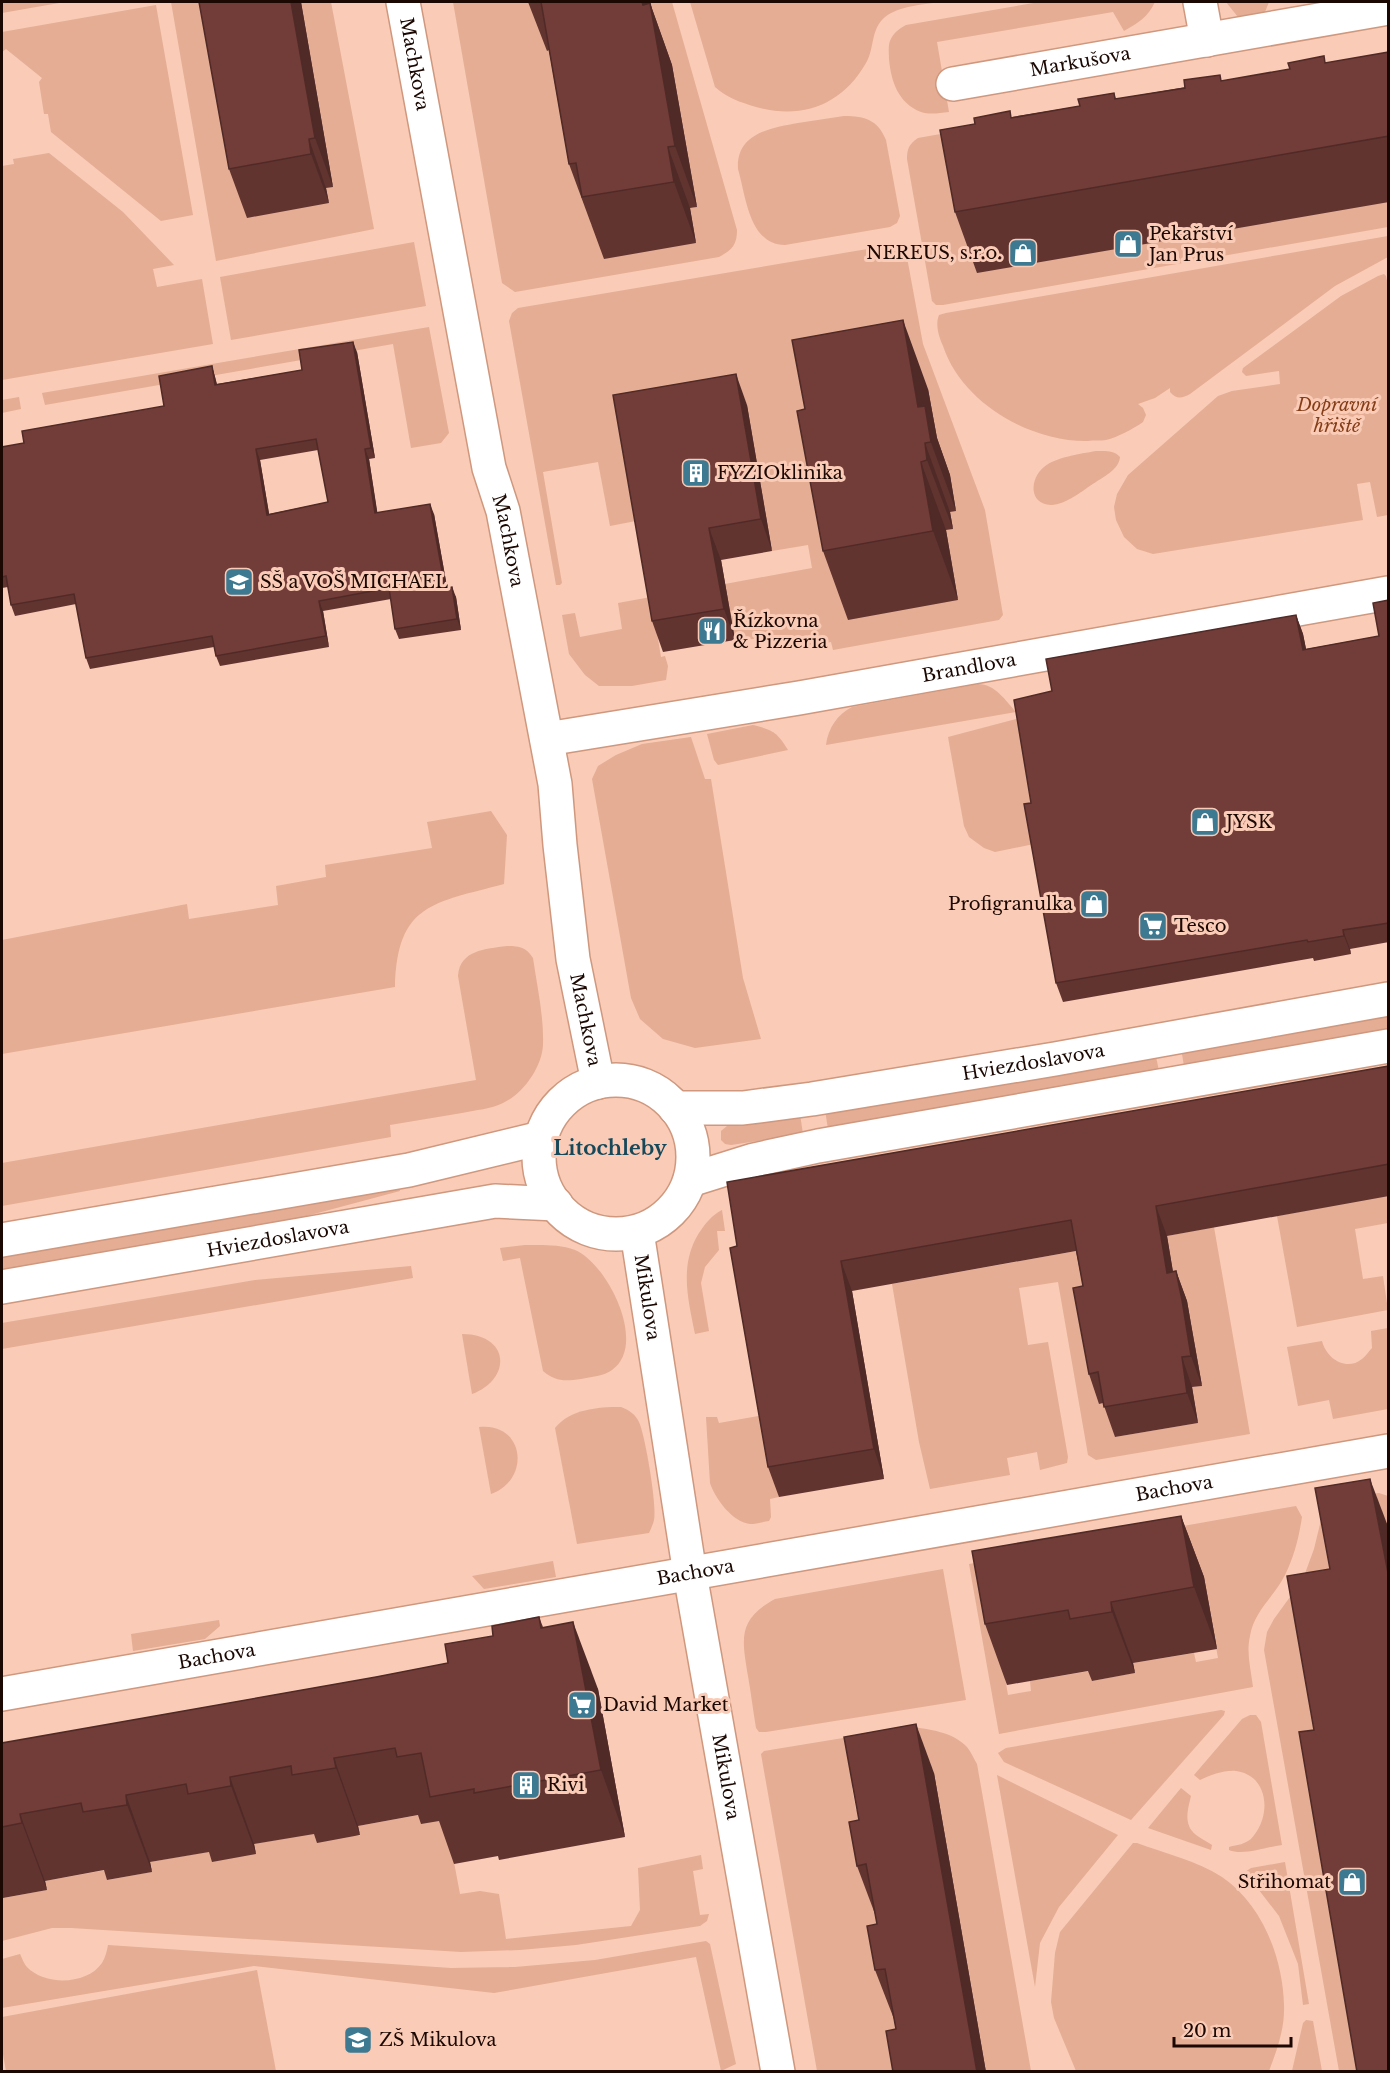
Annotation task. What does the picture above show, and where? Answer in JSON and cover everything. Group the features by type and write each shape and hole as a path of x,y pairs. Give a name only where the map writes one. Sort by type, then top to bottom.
{"street":[{"name":"Machkova","path":"403,2 489,468 503,511 547,739 555,784 573,960 598,1082"},
{"path":"1200,2 1207,40"},
{"name":"Markušova","path":"953,84 1389,8"},
{"name":"Brandlova","path":"547,739 811,696 1389,593"},
{"name":"Hviezdoslavova","path":"675,1108 743,1108 812,1099 1055,1059 1389,999"},
{"path":"690,1180 754,1160 818,1146 1389,1046"},
{"path":"623,1080 658,1093 675,1108 688,1130 691,1142 693,1154 690,1180 685,1191 659,1221 637,1232 605,1233 578,1223 549,1195 539,1161 542,1138 546,1125 562,1102 573,1093 598,1082 623,1080"},
{"path":"2,1240 409,1170 542,1138"},
{"name":"Hviezdoslavova","path":"2,1287 495,1201 556,1204"},
{"name":"Mikulova","path":"637,1232 690,1574 778,2072"},
{"name":"Bachova","path":"2,1694 1389,1451"}],"green space":[{"path":"2,2 65,2 2,13"},
{"path":"171,2 208,2 329,203 326,188 333,186 301,2 331,2 374,229 216,261"},
{"path":"453,2 531,2 568,47 591,225 598,224 696,243 690,208 697,207 672,65 632,2 672,2 737,230 735,243 730,249 719,257 515,292 502,283"},
{"path":"690,2 942,2 904,8 885,17 877,28 866,63 845,89 833,99 819,106 789,112 756,107 729,97 715,87"},
{"path":"1039,2 1155,2 1142,19 1124,31 1113,12 937,42 949,112 931,114 921,112 901,97 892,75 889,43 901,28 906,25"},
{"path":"1226,2 1269,2 1263,17 1248,23 1238,17"},
{"path":"156,5 193,215 161,221 51,132 48,114 44,114 39,82 42,78 6,49 2,52 2,32"},
{"path":"1388,55 1388,227 943,305 936,305 932,301 907,159 909,147 918,138"},
{"path":"844,116 870,120 883,133 900,216 897,223 890,227 785,245 773,243 756,228 747,205 738,169 743,147 757,134 767,130"},
{"path":"49,153 123,212 174,265 153,269 157,287 202,279 213,344 2,380 2,166 14,164 13,159"},
{"path":"1388,236 1388,257 1335,286 1190,394 1177,397 1170,392 1170,388 1155,398 1138,404 1146,415 1143,422 1106,440 1066,440 1044,435 1001,415 966,385 952,366 938,331 939,315 946,313"},
{"path":"414,242 426,306 231,340 220,277"},
{"path":"897,244 902,246 906,252 923,344 985,510 1003,615 999,620 833,650 831,642 776,651 773,638 735,640 725,584 812,568 808,545 772,551 747,405 641,520 610,526 598,462 543,472 562,583 556,585 509,321 512,313 518,308","holes":["950,475 956,510 950,512 952,529 946,530 958,600 823,479"]},
{"name":"Dopravní hřiště","path":"1384,274 1388,286 1388,515 1377,517 1370,482 1357,484 1363,520 1153,554 1137,549 1124,537 1116,520 1114,507 1117,494 1128,475 1218,396 1232,391 1280,384 1279,371 1246,376 1242,372 1243,368 1341,296"},
{"path":"429,327 449,433 441,443 411,448 393,344 45,405 42,393"},
{"path":"19,397 21,409 2,413 2,400"},
{"path":"1096,451 1112,452 1120,457 1111,472 1063,503 1051,505 1038,500 1034,484 1036,477 1044,467 1062,458"},
{"path":"651,597 661,657 665,656 668,666 666,680 632,686 599,686 585,675 569,654 562,615 575,613 580,637 622,629 618,603"},
{"path":"978,684 995,690 1016,712 826,745 834,722 852,707"},
{"path":"1020,718 1036,808 1034,844 995,852 984,848 969,837 964,826 948,737"},
{"path":"753,725 774,733 788,750 718,765 714,760 707,734"},
{"path":"691,737 705,779 711,779 743,978 761,1039 695,1048 663,1039 640,1019 631,998 592,779 598,766 616,755 642,744"},
{"path":"491,811 507,835 504,884 458,896 424,911 412,923 403,938 397,959 395,987 2,1054 2,940 187,904 189,919 278,905 276,886 326,877 325,865 432,848 427,822"},
{"path":"507,946 522,948 528,951 533,958 543,1045 539,1062 530,1079 518,1093 503,1103 494,1107 390,1125 391,1137 2,1206 2,1163 476,1080 458,976 460,967 463,961 475,952"},
{"path":"1388,1012 1388,1030 1184,1066 1181,1048"},
{"path":"1155,1052 1159,1071 828,1129 825,1110"},
{"path":"800,1114 803,1134 731,1145 721,1140 721,1131 727,1126"},
{"path":"399,1185 400,1191 273,1225 2,1273 2,1254"},
{"path":"1388,1195 1388,1223 1355,1229 1363,1279 1383,1276 1388,1310 1297,1327 1277,1216"},
{"path":"722,1210 725,1231 717,1231 719,1250 705,1267 701,1283 709,1331 695,1334 687,1282 689,1257 701,1230 712,1217"},
{"path":"1214,1227 1250,1434 1096,1460 1088,1455 1058,1282 1019,1288 1028,1345 1048,1342 1068,1457 1067,1463 1040,1470 1037,1452 1007,1458 1010,1475 930,1489 919,1442 892,1284 1082,1250 1099,1403 1109,1402 1115,1437 1198,1423 1192,1387 1202,1386 1178,1302 1167,1236"},
{"path":"525,1245 556,1246 575,1250 588,1258 600,1271 611,1288 625,1325 626,1343 622,1358 612,1370 597,1376 565,1380 552,1377 543,1371 520,1258 503,1261 500,1248"},
{"path":"411,1266 413,1278 2,1349 2,1323 255,1280"},
{"path":"1388,1328 1388,1409 1333,1419 1329,1400 1298,1406 1287,1347 1322,1341 1332,1358 1343,1364 1356,1363 1372,1348 1371,1331"},
{"path":"462,1334 478,1336 489,1341 497,1349 500,1358 499,1368 494,1378 485,1387 472,1394"},
{"path":"621,1407 634,1415 639,1422 652,1486 654,1520 649,1533 577,1544 555,1428 568,1417 585,1410"},
{"path":"764,1415 779,1497 770,1499 771,1517 769,1521 750,1524 731,1514 712,1489 706,1417 717,1417 719,1423"},
{"path":"479,1427 494,1428 506,1433 514,1442 517,1453 517,1465 512,1477 504,1487 491,1494"},
{"path":"1379,1493 1388,1496 1388,1544 1369,2071 1339,2071 1264,1650 1267,1632 1274,1619 1303,1579 1314,1549 1322,1516 1333,1500"},
{"path":"1296,1506 1302,1517 1296,1547 1288,1568 1281,1583 1252,1627 1248,1649 1253,1687 999,1734 969,1564","holes":["1204,1578 1218,1658 1196,1662 1194,1653 1133,1663 1134,1673 1092,1681 1090,1671 1030,1681 1031,1691 1008,1695 994,1613"]},
{"path":"553,1561 556,1577 484,1589 472,1576"},
{"path":"943,1569 966,1700 759,1732 756,1728 744,1641 748,1623 763,1607 775,1599"},
{"path":"219,1620 220,1626 205,1639 133,1651 131,1634"},
{"path":"1225,1711 1224,1715 1131,1820 1004,1762 998,1753 1006,1748"},
{"path":"1256,1715 1261,1722 1282,1845 1248,1852 1235,1852 1229,1850 1229,1847 1241,1844 1253,1837 1261,1822 1264,1803 1260,1786 1246,1774 1236,1771 1222,1772 1200,1780 1194,1775 1242,1719"},
{"path":"910,1727 933,1730 955,1738 967,1747 977,1764 1031,2071 986,2071 933,1773 852,1788 856,1810 866,1809 912,2071 817,2071 761,1754 764,1751"},
{"path":"997,1775 1118,1835 1059,1907 1040,1943 1035,1987"},
{"path":"1181,1788 1191,1796 1188,1813 1190,1829 1212,1845 1211,1850 1148,1828"},
{"path":"419,1815 446,1820 460,1894 480,1891 499,1894 506,1939 631,1926 640,1910 638,1868 701,1855 703,1869 693,1871 700,1915 709,1914 707,1921 700,1926 576,1945 461,1952 71,1928 52,1928 2,1941 2,1888 4,1898 46,1890 45,1881 106,1870 108,1880 151,1872 150,1862 315,1833 360,1836 358,1826"},
{"path":"1133,1843 1212,1871 1236,1888 1259,1917 1268,1933 1280,1969 1283,1987 1282,2030 1269,2071 1076,2071 1054,2018 1051,2002 1055,1953 1060,1932"},
{"path":"1285,1862 1309,2004 1303,2005 1298,1964 1279,1916 1245,1872 1251,1868"},
{"path":"706,1941 710,1944 736,2064 721,2071 696,1957 494,1993 254,1966 2,2008 2,1959 20,1954 26,1966 35,1973 55,1980 76,1979 86,1976 102,1963 108,1945 451,1968 515,1967 595,1960"},
{"path":"257,1970 276,2071 6,2071 2,2049 2,2017"},
{"path":"1306,2020 1313,2021 1322,2071 1292,2071 1303,2023"}],"building":[{"path":"199,2 291,2 315,138 309,139 311,154 229,169"},
{"path":"541,2 642,2 643,5 650,3 675,146 668,147 674,182 582,197 576,163 569,164"},
{"path":"1389,52 1389,136 955,212 940,130 975,124 974,118 1010,111 1011,118 1080,106 1078,99 1114,93 1115,99 1185,88 1184,80 1220,75 1221,81 1290,69 1288,63 1324,56 1325,63"},
{"path":"903,320 918,407 925,406 931,442 925,443 927,460 921,462 933,531 823,551 797,411 805,409 792,340"},
{"path":"353,342 371,448 365,449 375,513 430,504 445,588 452,587 457,619 395,629 389,588 319,601 326,636 216,656 212,636 86,658 74,594 11,605 6,576 2,577 2,447 24,443 22,431 164,406 159,376 212,366 215,385 302,370 299,350","holes":["316,439 328,502 267,515 256,449"]},
{"name":"FYZIOklinika","path":"736,374 761,519 709,528 724,609 652,621 613,395"},
{"path":"1389,600 1389,923 1343,930 1344,936 1308,942 1307,940 1056,983 1024,804 1031,803 1014,700 1052,691 1046,659 1296,615 1303,650 1379,636 1373,603"},
{"path":"1389,1066 1389,1164 1156,1206 1167,1273 1176,1271 1182,1300 1191,1356 1182,1357 1187,1393 1104,1407 1098,1372 1089,1374 1073,1288 1083,1286 1071,1220 841,1261 874,1449 768,1467 730,1248 737,1246 727,1182"},
{"path":"1370,1479 1389,1578 1389,2072 1357,2072 1299,1732 1314,1730 1287,1576 1330,1569 1315,1488"},
{"path":"1181,1516 1194,1587 1111,1602 1112,1612 1070,1619 1068,1610 985,1624 972,1551"},
{"path":"539,1617 541,1628 573,1622 601,1770 474,1793 474,1789 430,1797 421,1753 397,1757 395,1748 334,1758 336,1768 292,1775 291,1766 230,1777 231,1786 188,1794 186,1784 126,1795 127,1805 83,1812 81,1803 20,1814 22,1823 2,1827 2,1743 448,1663 445,1644 493,1636 492,1626"},
{"path":"916,1724 977,2072 893,2072 886,2031 896,2029 885,1969 875,1970 867,1926 877,1924 866,1864 857,1866 849,1822 859,1820 844,1737"}],"place":[{"name":"Pekařství Jan Prus","path":"1128,244"},
{"name":"NEREUS, s.r.o.","path":"1023,253"},
{"name":"FYZIOklinika","path":"696,473"},
{"name":"SŠ a VOŠ MICHAEL","path":"239,582"},
{"name":"Řízkovna & Pizzeria","path":"712,631"},
{"name":"JYSK","path":"1205,822"},
{"name":"Profigranulka","path":"1094,904"},
{"name":"Tesco","path":"1153,926"},
{"name":"David Market","path":"582,1705"},
{"name":"Rivi","path":"526,1785"},
{"name":"Střihomat","path":"1352,1882"},
{"name":"ZŠ Mikulova","path":"358,2040"}],"district":[{"name":"Litochleby","path":"610,1148"}]}
